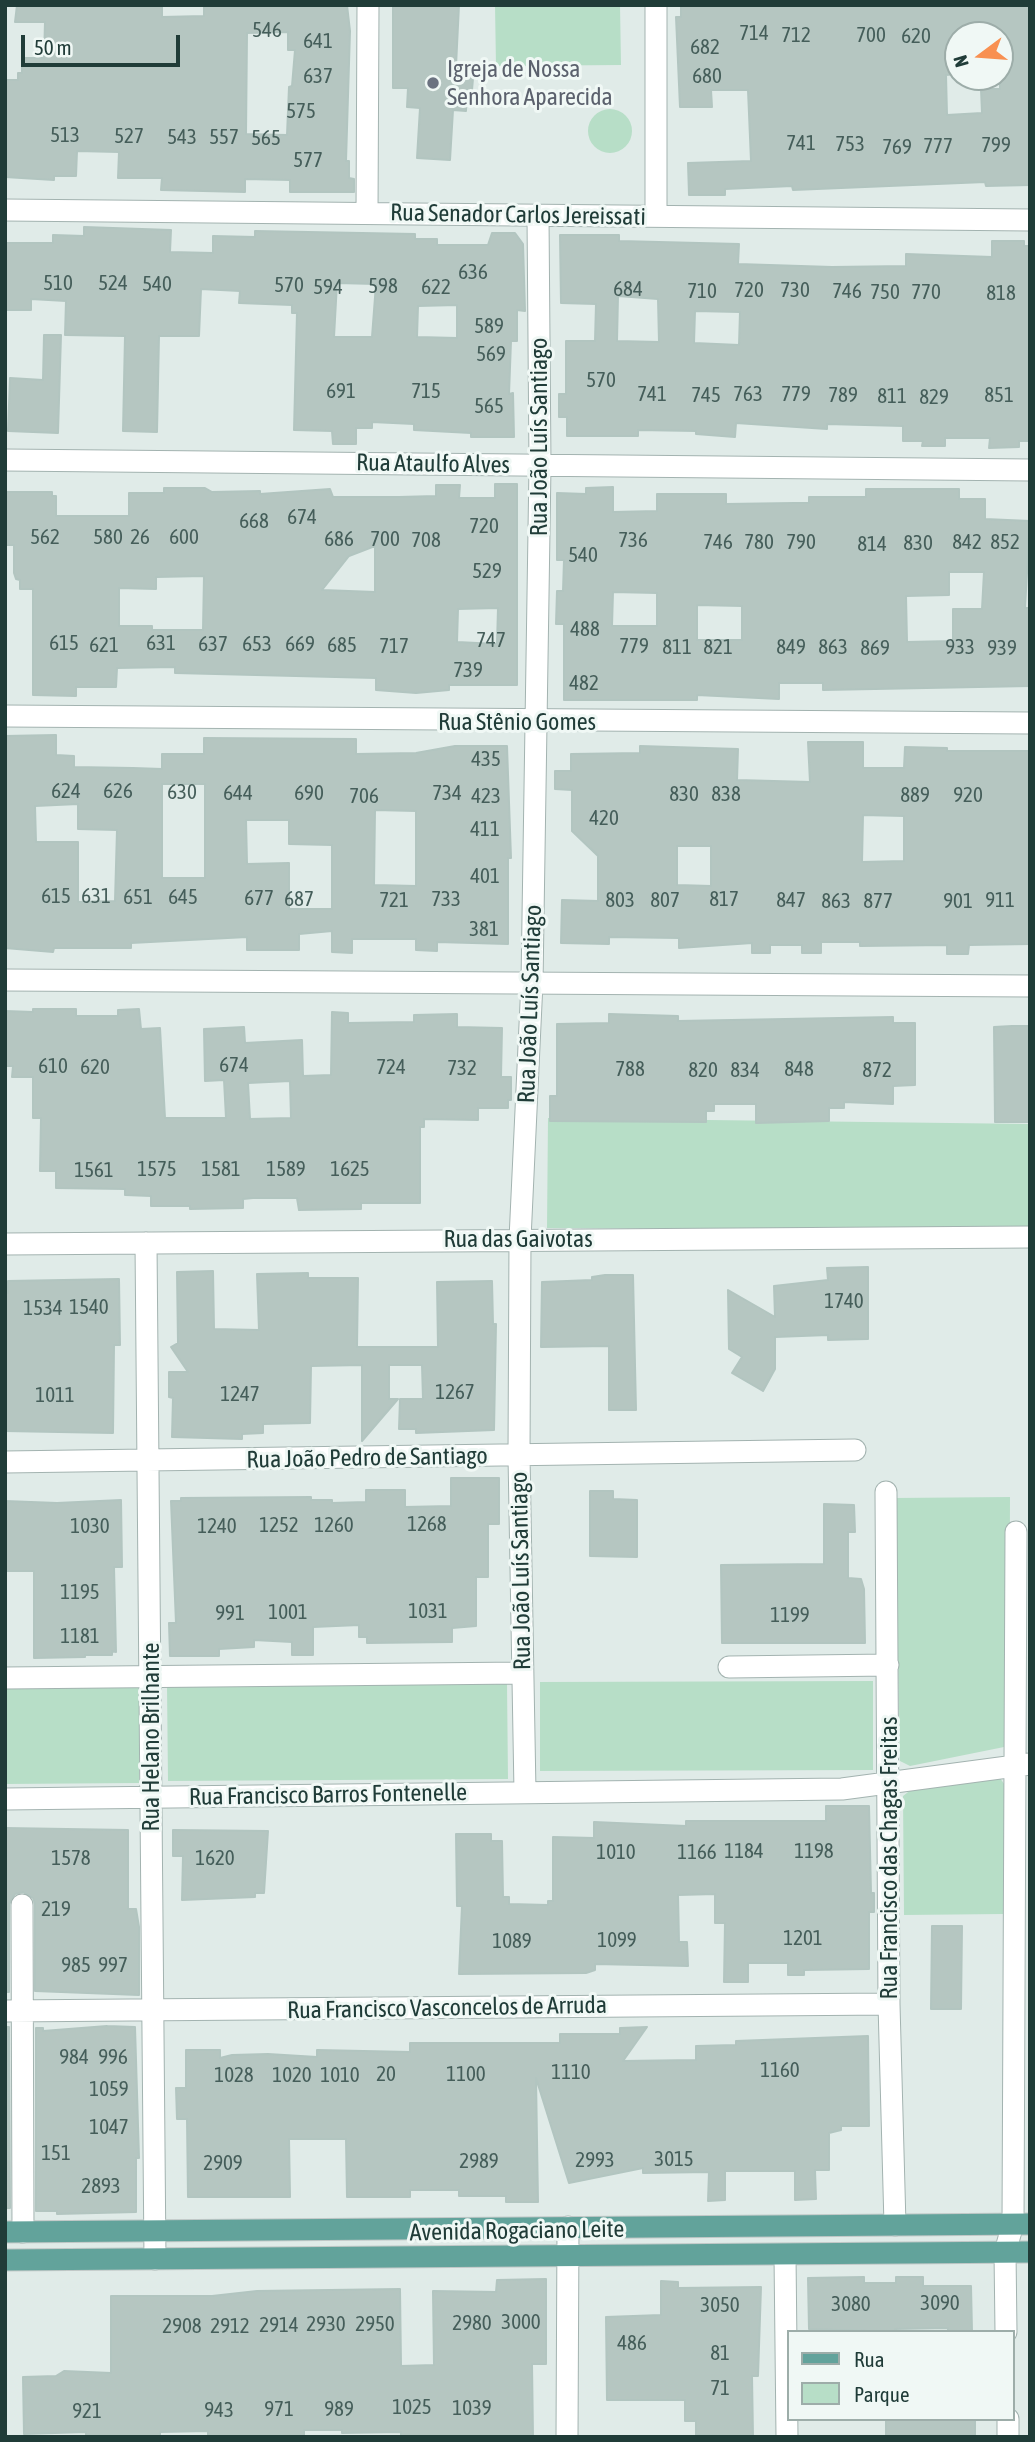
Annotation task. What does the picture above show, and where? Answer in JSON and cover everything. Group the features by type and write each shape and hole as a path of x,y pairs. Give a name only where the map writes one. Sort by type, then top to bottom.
{"main road":[{"name":"Avenida Rogaciano Leite","path":"14,2232 1021,2224"},
{"name":"Avenida Rogaciano Leite","path":"5,2260 1030,2252"}],"street":[{"path":"367,213 368,5"},
{"path":"656,5 656,216"},
{"name":"Rua Senador Carlos Jereissati","path":"5,210 1030,220"},
{"name":"Rua João Luís Santiago","path":"525,1792 519,1456 520,1239 532,982 540,466 538,216"},
{"name":"Rua Ataulfo Alves","path":"5,460 1030,470"},
{"name":"Rua Stênio Gomes","path":"5,716 536,722 1030,723"},
{"path":"5,980 1030,986"},
{"name":"Rua das Gaivotas","path":"5,1244 1030,1237"},
{"name":"Rua Helano Brilhante","path":"146,1243 155,2259"},
{"name":"Rua João Pedro de Santiago","path":"5,1462 855,1450"},
{"name":"Rua Francisco das Chagas Freitas","path":"886,1492 890,2004 895,2225"},
{"path":"1006,2330 1005,2252 1021,2224 1023,1764 1016,1532"},
{"path":"729,1667 888,1665"},
{"path":"5,1678 522,1673"},
{"name":"Rua Francisco Barros Fontenelle","path":"5,1799 842,1789 1023,1764"},
{"path":"14,2232 13,2010 22,1905"},
{"name":"Rua Francisco Vasconcelos de Arruda","path":"13,2010 153,2012 890,2004"},
{"path":"567,2437 568,2227"},
{"path":"785,2255 786,2346"}],"green space":[{"path":"495,5 620,5 621,65 496,66"},
{"path":"610,109 619,110 626,115 631,122 631,140 626,147 619,152 610,153 601,152 594,147 589,140 588,131 589,122 594,115 601,110"},
{"path":"548,1118 1030,1124 1030,1230 547,1228"},
{"path":"1010,1497 1009,1746 910,1766 900,1761 895,1498"},
{"path":"873,1681 873,1770 540,1771 540,1682"},
{"path":"507,1684 508,1779 168,1781 167,1686"},
{"path":"5,1688 139,1688 139,1783 5,1784"},
{"path":"1000,1778 1007,1788 1004,1914 904,1915 903,1796 912,1789"}],"building":[{"path":"17,5 162,5 162,17 204,16 204,5 347,5 350,31 346,161 349,161 349,178 354,179 354,192 290,192 290,180 245,179 245,192 161,190 162,178 118,178 119,152 77,151 76,176 54,176 54,180 5,177 5,80 18,80 18,73 22,73 22,58 44,58 45,22 15,22","holes":["288,32 288,50 295,50 292,86 289,87 287,135 246,134 247,33"]},
{"name":"Igreja de Nossa Senhora Aparecida","path":"393,5 459,5 456,66 474,67 472,90 467,90 466,111 453,110 450,160 417,158 420,108 407,107 408,88 393,88"},
{"path":"681,5 1030,5 1030,185 986,186 985,182 793,190 792,186 725,189 725,195 689,195 688,163 751,161 748,90 711,90 712,107 680,107 676,17 681,17"},
{"path":"84,227 171,230 170,252 213,253 213,236 255,237 255,231 415,234 415,239 437,239 437,245 488,245 492,233 515,233 523,244 525,311 517,310 517,341 511,341 509,394 513,393 514,437 471,437 471,433 414,430 414,424 372,422 372,428 356,428 356,444 333,444 332,431 294,430 297,313 292,313 292,305 239,303 240,291 201,289 199,336 159,336 157,432 123,431 125,336 65,335 66,301 31,299 31,310 5,310 5,243 53,243 53,235 84,236","holes":["337,283 376,284 372,337 334,337","457,305 457,338 417,337 418,306"]},
{"path":"560,235 619,235 619,241 739,244 738,264 832,267 906,266 906,254 992,257 992,241 1024,241 1024,246 1030,246 1030,441 1019,441 1019,447 989,448 990,438 945,438 945,446 922,446 923,441 903,441 903,426 827,424 827,429 736,423 735,437 696,434 696,431 638,430 638,436 567,436 567,417 559,417 559,394 566,394 566,341 595,341 596,304 561,303","holes":["618,296 658,299 659,342 617,341","695,311 740,312 739,345 694,343"]},
{"path":"44,335 61,335 58,433 8,431 10,378 43,380"},
{"path":"495,484 517,484 517,685 449,685 449,690 416,693 376,690 376,678 175,673 175,667 117,668 116,687 76,687 76,696 33,695 33,589 20,589 20,580 16,579 14,573 14,545 5,545 5,492 52,492 52,496 56,496 56,516 129,516 129,493 164,493 164,488 205,488 212,492 260,491 260,494 330,489 333,497 399,497 436,496 436,485 460,485 459,498 495,498","holes":["375,546 375,592 322,590 349,556","204,576 203,630 152,630 152,626 119,626 119,588 156,589 156,577","498,608 497,644 457,642 458,609"]},
{"path":"613,487 613,512 657,511 657,494 726,494 726,504 809,503 809,497 866,497 866,489 959,489 959,499 985,499 985,519 1030,521 1025,608 1030,608 1030,686 823,690 823,683 779,683 779,699 697,695 697,700 564,700 564,624 556,624 557,591 563,591 564,560 557,560 557,493 586,494 586,488","holes":["949,572 984,572 982,609 953,609 953,641 907,642 906,596 949,595","613,592 657,593 657,626 612,626","697,605 742,606 742,640 697,640"]},
{"path":"56,735 56,755 74,756 74,767 162,769 162,754 204,754 204,738 356,739 356,754 416,753 455,746 507,746 511,858 508,858 508,944 437,942 437,951 416,950 416,939 352,939 352,953 332,952 332,931 299,934 299,950 247,950 247,937 131,943 131,948 54,948 53,952 5,948 5,736","holes":["162,784 205,784 205,878 162,878","78,804 78,829 117,830 115,901 78,902 78,842 36,842 35,806","375,810 416,811 416,886 374,885","246,820 289,820 289,844 332,845 332,909 289,909 289,863 247,864"]},
{"path":"808,742 863,742 863,768 904,768 905,747 947,748 947,751 1030,751 1030,944 969,945 968,954 947,954 947,945 860,946 860,942 821,942 821,953 802,953 802,945 770,945 770,953 752,953 752,943 679,948 679,938 609,937 609,944 561,943 562,900 598,901 598,856 572,831 572,790 555,789 555,771 571,771 571,754 640,753 640,746 738,749 737,780 810,782","holes":["863,815 904,816 904,861 862,862","677,846 711,846 711,886 677,885"]},
{"path":"33,1009 76,1009 76,1016 118,1016 118,1010 139,1009 141,1029 160,1028 165,1118 226,1118 224,1080 205,1081 204,1029 244,1027 245,1043 302,1040 303,1076 331,1075 332,1012 348,1013 348,1023 414,1022 414,1015 457,1014 457,1027 502,1028 501,1077 511,1077 511,1100 508,1100 508,1108 478,1108 478,1120 424,1119 424,1127 420,1127 420,1203 361,1203 361,1209 299,1210 297,1198 253,1198 243,1199 243,1208 190,1209 190,1206 151,1206 151,1196 125,1195 125,1189 56,1188 56,1171 40,1171 41,1118 33,1118 33,1077 12,1077 13,1066 5,1066 5,1011 33,1012","holes":["290,1081 291,1118 250,1119 248,1083"]},
{"path":"609,1014 678,1016 678,1021 893,1017 893,1023 915,1023 915,1085 893,1086 893,1104 844,1102 844,1108 829,1108 829,1121 756,1123 756,1104 714,1104 714,1111 706,1111 706,1122 550,1121 550,1096 557,1096 557,1024 609,1023"},
{"path":"1030,1026 1030,1122 995,1122 994,1027"},
{"path":"868,1267 868,1339 828,1340 828,1335 775,1337 775,1369 763,1391 732,1373 742,1357 729,1349 728,1290 775,1317 774,1286 828,1280 827,1268"},
{"path":"213,1271 214,1329 259,1330 257,1274 308,1273 308,1278 358,1278 357,1347 438,1347 437,1282 492,1281 493,1324 496,1324 494,1430 416,1433 416,1429 399,1429 400,1399 423,1399 422,1365 389,1365 389,1399 398,1399 362,1441 362,1365 311,1366 310,1423 263,1424 263,1433 242,1434 242,1439 172,1437 173,1398 169,1397 169,1372 188,1372 171,1347 178,1343 177,1272"},
{"path":"633,1275 636,1410 609,1410 609,1346 541,1347 542,1282 592,1280 592,1277"},
{"path":"119,1279 120,1345 114,1345 113,1433 5,1431 5,1293 8,1293 8,1281"},
{"path":"451,1478 499,1478 499,1524 488,1524 488,1577 476,1577 476,1626 452,1628 452,1642 367,1643 367,1637 359,1637 359,1625 313,1627 313,1655 292,1655 292,1642 254,1640 254,1647 219,1649 219,1656 170,1656 169,1623 176,1623 171,1501 181,1501 181,1498 311,1497 311,1500 332,1500 332,1503 366,1502 366,1490 405,1490 405,1507 451,1506"},
{"path":"590,1491 613,1491 613,1499 637,1500 637,1557 590,1556"},
{"path":"121,1500 122,1567 114,1567 116,1652 112,1651 112,1655 85,1657 34,1658 34,1571 5,1571 5,1501 57,1503"},
{"path":"824,1504 854,1505 855,1532 848,1532 848,1578 861,1579 864,1589 865,1643 722,1643 721,1565 824,1564"},
{"path":"826,1806 869,1806 871,1893 874,1893 874,1912 869,1912 869,1969 804,1970 804,1975 788,1975 788,1963 748,1963 748,1982 724,1982 725,1923 715,1923 715,1894 678,1895 679,1942 687,1942 688,1966 595,1964 595,1970 586,1973 459,1974 462,1906 457,1906 456,1834 491,1834 491,1841 502,1841 503,1897 509,1897 509,1904 548,1905 548,1901 553,1901 553,1837 594,1838 594,1822 686,1826 686,1821 826,1821"},
{"path":"5,1828 128,1830 128,1909 136,1909 139,1927 139,1995 35,1991 35,1904 33,1898 23,1892 15,1894 9,1904 9,1992 5,1992"},
{"path":"173,1830 268,1831 264,1893 255,1893 255,1897 182,1900 183,1856 173,1856"},
{"path":"932,1926 962,1926 961,2009 931,2009"},
{"path":"107,2026 135,2027 139,2158 136,2158 136,2212 57,2214 57,2211 36,2211 36,2028 43,2028 43,2031"},
{"path":"5,2027 9,2027 10,2208 5,2208"},
{"path":"647,2027 623,2061 696,2060 696,2046 736,2045 736,2041 868,2036 869,2126 841,2126 841,2130 829,2133 829,2170 815,2170 816,2199 795,2200 795,2171 725,2171 725,2200 708,2201 709,2172 643,2173 643,2168 569,2183 536,2078 538,2202 506,2202 506,2196 459,2196 459,2190 410,2190 410,2197 347,2197 346,2139 289,2139 290,2197 188,2197 187,2119 177,2119 176,2088 186,2088 186,2050 220,2050 220,2058 268,2054 317,2057 317,2050 410,2052 410,2043 560,2043 560,2034 620,2034 620,2028"},
{"path":"864,2277 864,2283 896,2283 896,2277 923,2277 923,2286 971,2286 972,2330 809,2329 808,2278"},
{"path":"546,2279 546,2364 532,2364 533,2437 401,2437 401,2432 342,2433 342,2430 304,2430 304,2436 257,2437 208,2437 208,2431 160,2432 160,2437 86,2437 86,2432 24,2434 23,2377 56,2376 64,2371 111,2373 111,2296 212,2296 257,2291 400,2289 401,2366 434,2365 433,2291 496,2292 497,2280"},
{"path":"661,2281 678,2282 678,2288 761,2287 758,2376 752,2376 753,2437 696,2435 696,2421 685,2421 685,2400 607,2400 606,2317 661,2315"},
{"path":"886,2421 975,2421 975,2437 886,2437"}],"place":[{"name":"Igreja de Nossa Senhora Aparecida","path":"433,83"}]}
